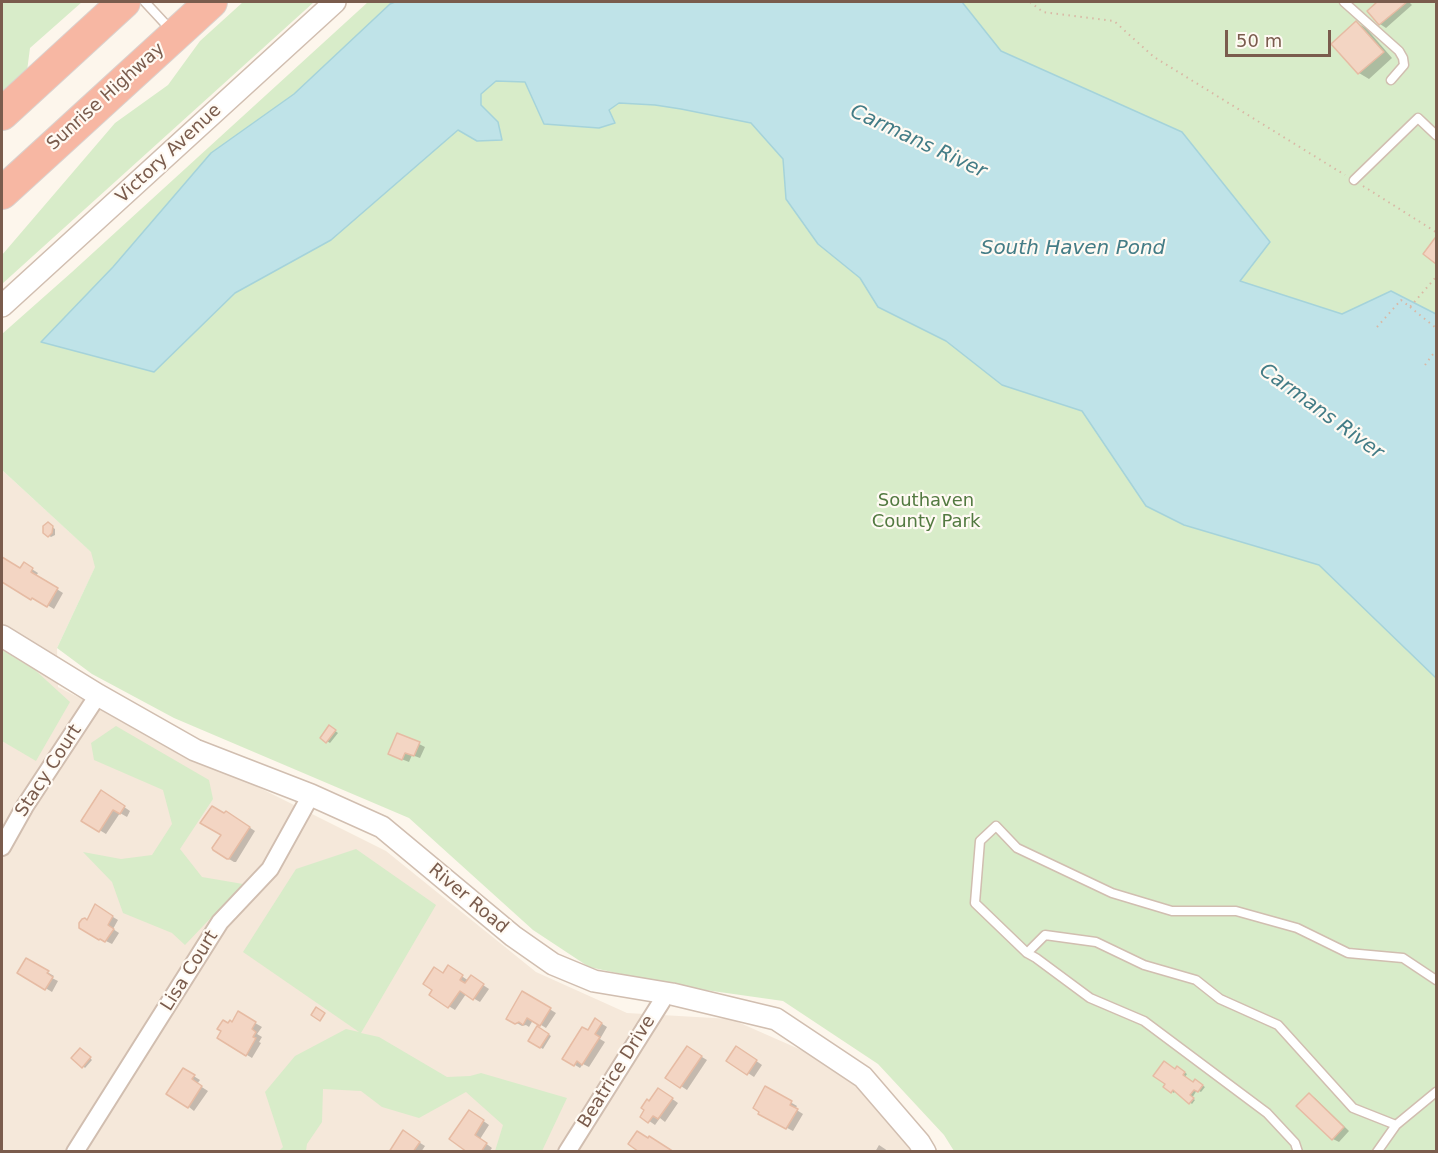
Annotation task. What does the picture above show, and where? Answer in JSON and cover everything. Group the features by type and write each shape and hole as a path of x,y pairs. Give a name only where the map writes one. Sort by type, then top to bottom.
{"highway":[{"path":"2,114 124,2"},
{"name":"Sunrise Highway","path":"2,193 211,2"}],"street":[{"name":"Victory Avenue","path":"2,306 335,2"},
{"name":"River Road","path":"2,636 98,695 195,750 311,795 382,827 513,936 553,963 594,981 667,993 776,1019 863,1077 925,1152"},
{"name":"Stacy Court","path":"2,847 25,806 98,695"},
{"name":"Lisa Court","path":"75,1152 220,922 270,868 311,795"},
{"name":"Beatrice Drive","path":"567,1152 667,993"}],"lane":[{"path":"145,2 175,35"},
{"path":"1344,2 1399,51 1404,65 1391,80"},
{"path":"1354,180 1418,118 1437,135"},
{"path":"1298,1152 1295,1143 1267,1113 1144,1022 1090,998 1028,953 975,903 980,841 996,826 1017,848 1112,893 1172,911 1236,911 1297,928 1348,953 1403,958 1437,980"},
{"path":"1028,953 1045,935 1096,942 1144,964 1196,980 1220,999 1278,1024 1353,1108 1396,1125"},
{"path":"1378,1151 1396,1125 1437,1092"}],"path":[{"path":"1030,2 1043,12 1114,21 1154,57 1437,232"},
{"path":"1410,308 1437,277"},
{"path":"1377,327 1401,300 1437,328"},
{"path":"1425,365 1437,350"}],"shaded area":[{"path":"2,470 99,559 57,648 58,687 386,851 536,972 627,1013 731,1019 833,1064 908,1138 916,1151 2,1151"}],"green space":[{"path":"2,2 82,2 30,48 27,71 2,94"},
{"path":"243,2 314,2 2,284 2,255 115,123 168,85 200,41"},
{"name":"Southaven County Park","path":"368,2 1436,2 1436,1151 954,1151 944,1135 878,1064 783,1001 677,986 589,967 533,930 409,818 174,718 92,674 57,648 95,567 91,552 2,470 2,334"},
{"path":"2,650 35,670 70,702 36,761 2,741"},
{"path":"116,726 209,780 213,799 180,849 202,877 243,884 185,945 172,933 123,913 112,882 83,852 121,859 152,855 172,824 163,790 94,760 91,743"},
{"path":"356,849 436,905 361,1033 379,1037 447,1077 481,1073 567,1098 542,1151 495,1151 503,1125 466,1092 419,1118 382,1107 361,1091 323,1089 322,1122 307,1144 306,1151 279,1151 283,1147 265,1092 295,1056 346,1029 359,1032 243,952 296,869"}],"water":[{"name":"South Haven Pond","path":"395,2 962,2 1001,51 1182,132 1270,242 1240,281 1342,314 1391,291 1436,314 1436,678 1319,565 1184,525 1146,506 1082,411 1002,385 946,341 878,307 860,278 818,244 786,199 783,159 751,123 655,105 619,103 609,110 615,123 599,128 544,124 525,82 496,81 481,94 481,105 498,122 502,140 477,141 458,130 331,240 235,293 154,372 41,342 113,267 211,153 294,94 390,4"}],"building":[{"path":"1377,2 1407,2 1379,25 1367,11"},
{"path":"1356,21 1384,52 1358,74 1331,44"},
{"path":"1436,239 1436,264 1423,254"},
{"path":"48,522 53,526 52,533 48,537 43,533 43,526"},
{"path":"2,557 20,568 24,562 33,568 31,572 58,588 47,607 2,582"},
{"path":"329,725 336,730 326,743 320,738"},
{"path":"397,733 420,742 414,756 405,753 402,760 388,754"},
{"path":"101,790 125,806 120,814 113,810 99,832 81,821"},
{"path":"212,806 224,813 226,811 250,827 229,859 212,848 221,835 200,823"},
{"path":"95,904 113,916 108,925 114,929 105,942 79,928 79,923 82,919 87,920"},
{"path":"26,958 49,971 47,973 53,977 45,990 17,973"},
{"path":"448,965 463,975 460,980 465,983 471,975 484,984 473,1000 460,991 448,1008 429,995 432,990 423,984 434,967 443,973"},
{"path":"522,991 551,1008 540,1026 527,1018 523,1025 506,1019"},
{"path":"316,1007 325,1013 320,1021 311,1015"},
{"path":"238,1011 256,1022 252,1029 256,1032 253,1037 256,1038 246,1056 217,1038 221,1031 217,1029 223,1020 228,1023 230,1020 232,1022"},
{"path":"595,1018 602,1023 595,1034 600,1037 582,1065 577,1061 574,1066 562,1059 582,1027 588,1030"},
{"path":"537,1026 549,1034 540,1048 528,1041"},
{"path":"687,1046 702,1056 680,1088 665,1078"},
{"path":"736,1046 757,1060 747,1075 726,1061"},
{"path":"80,1048 91,1057 82,1068 71,1058"},
{"path":"1164,1061 1175,1069 1177,1066 1185,1072 1183,1075 1193,1082 1195,1079 1203,1085 1198,1092 1194,1090 1190,1095 1194,1098 1189,1104 1173,1090 1171,1093 1163,1087 1165,1084 1153,1076"},
{"path":"183,1068 195,1075 192,1079 202,1086 188,1108 166,1094"},
{"path":"765,1086 792,1101 790,1105 798,1109 786,1129 758,1114 759,1112 753,1108"},
{"path":"658,1088 673,1098 658,1119 653,1116 648,1123 640,1117 644,1110 641,1108"},
{"path":"1309,1093 1344,1127 1332,1140 1296,1106"},
{"path":"469,1110 484,1120 475,1135 487,1143 481,1152 467,1152 449,1139"},
{"path":"403,1130 420,1142 413,1152 389,1152"},
{"path":"637,1131 674,1152 639,1152 628,1144"}],"water label":[{"name":"Carmans River","path":"918,142"},
{"name":"Carmans River","path":"1321,412"}]}
